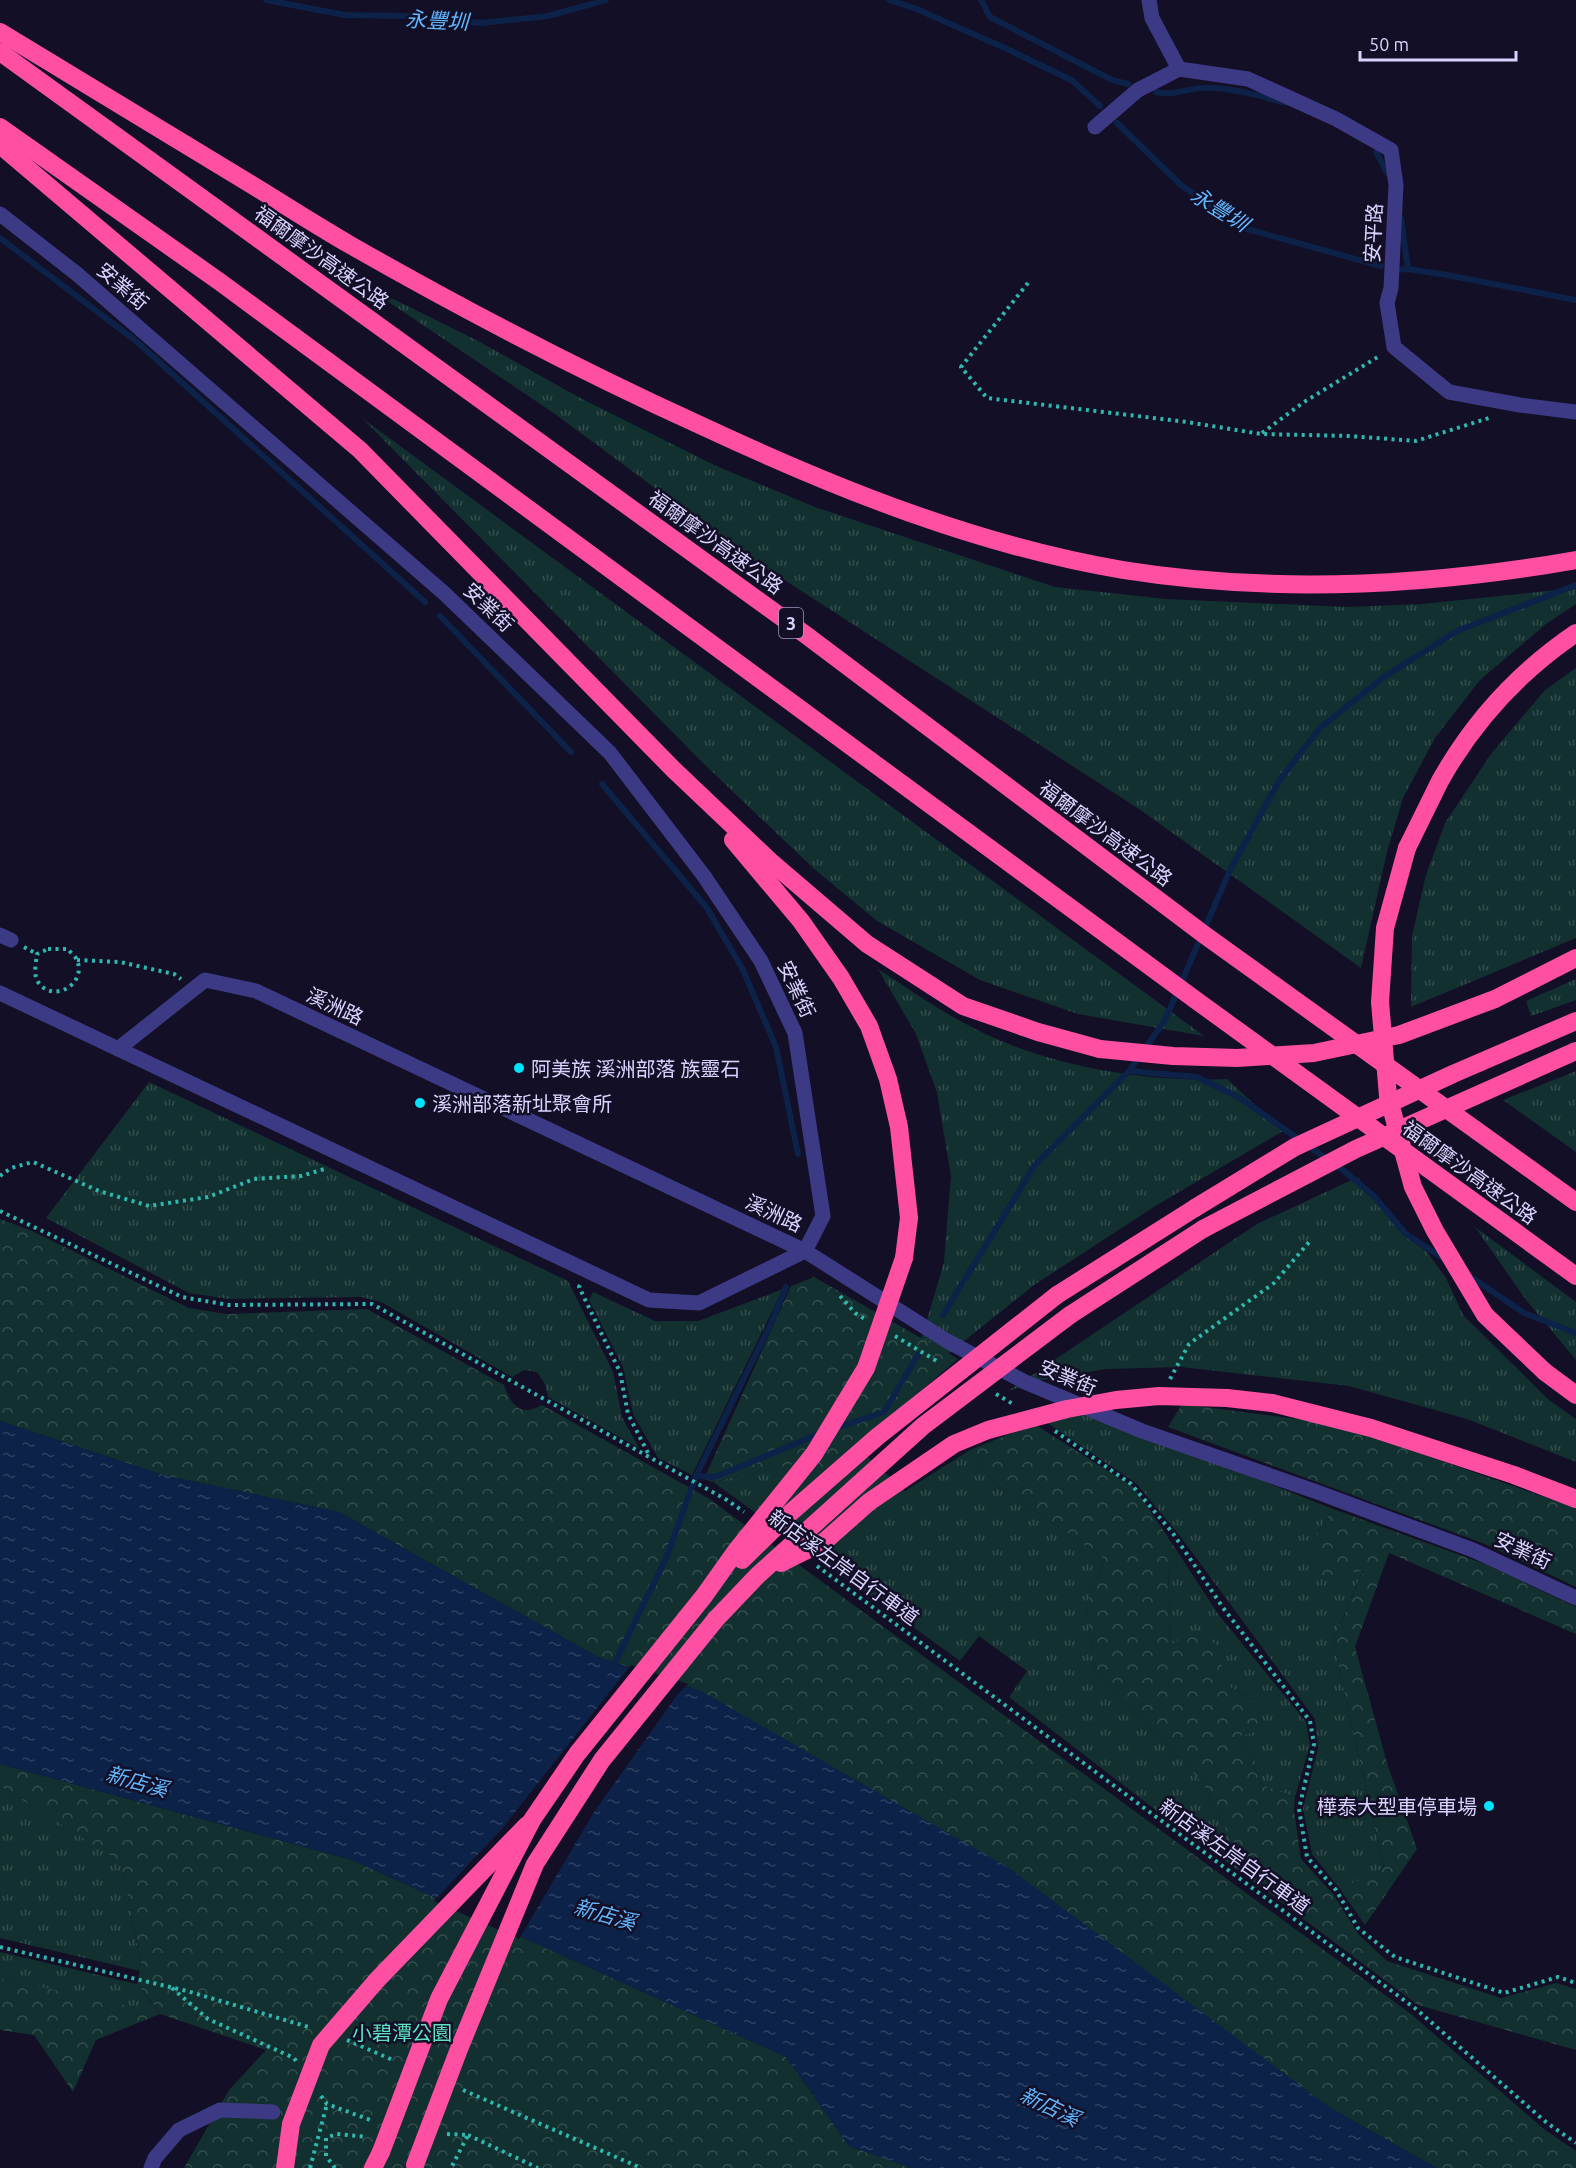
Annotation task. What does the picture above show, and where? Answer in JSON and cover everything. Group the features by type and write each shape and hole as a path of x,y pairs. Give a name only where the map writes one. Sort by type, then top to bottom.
{"highway":[{"path":"0,32 351,246 595,376 777,460 913,514 977,536 1052,556 1124,570 1179,577 1255,582 1346,584 1416,581 1515,571 1576,560"},
{"name":"福爾摩沙高速公路","path":"0,52 797,628 1206,936 1576,1202"},
{"name":"福爾摩沙高速公路","path":"0,127 220,282 1197,1001 1576,1276"},
{"path":"0,145 360,450 674,770 770,861 867,944 963,1006 1038,1032 1100,1049 1173,1056 1237,1058 1314,1053 1399,1035 1495,999 1576,958"},
{"path":"1576,633 1514,683 1480,721 1441,780 1407,848 1385,928 1380,1002 1388,1096 1413,1187 1435,1231 1485,1315 1545,1372 1576,1395"},
{"path":"377,2163 439,1999 532,1820 577,1754 814,1454 866,1368 904,1258 909,1218 899,1127 888,1079 869,1026 841,978 801,921 674,770"},
{"path":"704,1596 789,1514 877,1437 1057,1295 1295,1147 1453,1074 1576,1021"},
{"path":"414,2167 459,2049 535,1864 602,1760 716,1619 758,1575 923,1425 1070,1315 1203,1229 1356,1149 1576,1051"},
{"path":"758,1575 825,1541 869,1502 954,1444 988,1430 1067,1409 1116,1400 1159,1396 1227,1398 1272,1403 1371,1428 1514,1475 1576,1499"},
{"path":"285,2168 291,2124 321,2045 377,1980 532,1820"}],"street":[{"path":"1095,127 1138,90 1179,69 1152,18 1149,0"},
{"name":"安平路","path":"1179,69 1248,79 1336,119 1391,150 1396,185 1390,288 1386,303 1394,347"},
{"name":"安業街","path":"0,214 77,274 445,594 610,753 705,876 761,961 795,1033 823,1216 805,1251 947,1341 1025,1382 1142,1431 1317,1492 1473,1550 1576,1598"},
{"path":"1394,347 1449,392 1576,412"},
{"name":"溪洲路","path":"118,1049 205,980 256,992 805,1251"},
{"name":"溪洲路","path":"0,993 650,1300 699,1303 805,1251"},
{"path":"151,2168 155,2158 179,2130 220,2109 273,2112"}],"path":[{"path":"1028,283 961,367 987,398 1187,422 1261,434 1349,436 1416,441 1491,417"},
{"path":"1261,434 1304,402 1394,347"},
{"path":"77,960 78,976 71,987 59,992 46,989 38,982 35,972 37,954 48,948 68,949 77,960 120,962 174,974 194,988"},
{"path":"0,1176 11,1168 33,1162 99,1191 149,1206 208,1197 254,1179 301,1176 355,1161"},
{"name":"新店溪左岸自行車道","path":"0,1211 182,1297 229,1305 372,1304 727,1500 746,1514"},
{"path":"1168,1383 1188,1344 1274,1283 1311,1241"},
{"path":"586,1271 579,1287 620,1372 628,1414 650,1457"},
{"path":"833,1288 855,1313 874,1324"},
{"path":"892,1335 948,1367"},
{"path":"995,1394 1014,1404"},
{"path":"1053,1430 1083,1449 1135,1488 1172,1532 1224,1609 1310,1721 1314,1744 1299,1809 1307,1857 1336,1890 1358,1928 1395,1957 1504,1993 1558,1977 1576,1983"},
{"name":"新店溪左岸自行車道","path":"813,1563 1416,2009 1547,2123 1576,2143"},
{"path":"171,1988 208,2019 294,2058 300,2067"},
{"path":"310,2168 327,2103 320,2094"},
{"path":"318,2137 326,2138 337,2134"},
{"path":"468,2135 538,2168"},
{"path":"326,2138 326,2157 335,2168"}],"green space":[{"path":"359,282 480,342 582,399 714,465 815,507 1055,587 1166,599 1347,607 1422,604 1576,588 1576,604 1546,624 1480,680 1435,738 1403,798 1387,852 1361,968 1139,809 744,554 555,414"},
{"path":"362,418 1204,1036 1078,1014 980,980 877,921 813,868 703,763"},
{"path":"1576,668 1576,938 1411,1007 1412,936 1426,875 1445,823 1491,754 1545,690"},
{"path":"878,969 964,1023 993,1038 1025,1050 1058,1060 1126,1074 1161,1078 1227,1079 1283,1131 1157,1205 1034,1285 891,1400 919,1347 944,1262 951,1176 937,1093 916,1034"},
{"path":"1576,979 1576,1000 1531,1016 1526,1001"},
{"path":"1576,1071 1576,1152 1503,1100"},
{"path":"149,1082 568,1281 613,1372 622,1417 639,1448 548,1397 545,1384 537,1372 524,1370 512,1377 383,1303 362,1297 229,1299 189,1293 46,1218"},
{"path":"1358,1177 1403,1234 1427,1252 1446,1278 1463,1315 1549,1400 1576,1419 1576,1462 1467,1419 1349,1386 1181,1367 1106,1369 1042,1380 1008,1391 1257,1224"},
{"path":"0,1219 32,1231 189,1308 227,1314 367,1309 504,1385 510,1399 518,1407 528,1410 542,1405 708,1498 1411,2014 1545,2130 1576,2151 1576,2168 1437,2168 1332,2109 701,1691 598,1657 339,1512 163,1475 0,1421"},
{"path":"1475,1227 1576,1302 1576,1360 1526,1300"},
{"path":"814,1277 958,1359 823,1474 794,1464 713,1482 704,1479 791,1286"},
{"path":"783,1289 692,1475 658,1458 633,1414 623,1367 589,1300 593,1292 655,1321 698,1321"},
{"path":"1182,1404 1335,1424 1576,1508 1576,1587 1485,1544 1168,1427"},
{"path":"1084,1410 1333,1509 1313,1539 1363,1570 1333,1641 1384,1869 1340,1889 1312,1854 1303,1809 1318,1748 1315,1719 1180,1536 1136,1483 1043,1420"},
{"path":"1034,1424 1135,1488 1179,1554 1168,1567 1171,1645 1192,1631 1221,1647 1222,1683 1253,1699 1264,1730 1240,1736 1262,1785 1295,1797 1294,1810 1301,1859 1333,1894 1359,1935 1387,1961 1501,1998 1556,1983 1576,1989 1576,2050 1418,2005 1250,1879 1203,1783 1095,1673 1086,1605 1105,1559 994,1483 970,1450"},
{"path":"856,1446 905,1491 970,1450 994,1483 1105,1559 1086,1605 1095,1673 1203,1783 1250,1879 1166,1818 1009,1697 1027,1671 979,1636 960,1661 713,1482 794,1464 823,1473"},
{"path":"1333,1509 1485,1564 1576,1607 1576,1634 1389,1553 1355,1647 1387,1763 1417,1849 1365,1925 1340,1889 1384,1868 1333,1641 1363,1571 1321,1576 1313,1539"},
{"path":"1179,1554 1218,1614 1306,1722 1310,1745 1295,1797 1262,1785 1240,1736 1263,1729 1253,1699 1222,1683 1171,1645 1168,1567"},
{"name":"小碧潭公園","path":"0,1764 352,1860 786,2057 849,2146 911,2168 184,2168 229,2090 266,2050 160,2014 96,2040 73,2092 34,2035 0,2030 0,1978 160,2013 137,1984 141,1964 121,1862 0,1786"},
{"path":"0,1786 121,1861 141,1965 140,1971 0,1938"},
{"path":"0,1952 137,1984 160,2014 0,1978"}],"water":[{"name":"新店溪","path":"0,1421 163,1475 339,1512 598,1657 701,1691 1009,1868 1332,2109 1437,2168 911,2168 849,2146 786,2057 352,1860 0,1764"}],"pier":[{"path":"631,1665 688,1684 677,1695 594,1812 519,1939 434,1901 502,1829"}],"waterway":[{"name":"永豐圳","path":"266,0 345,15 410,16 481,23 548,16 606,0"},
{"name":"永豐圳","path":"889,0 914,8 1005,48 1073,81 1100,106"},
{"path":"981,0 990,17 1112,80 1128,84"},
{"path":"1156,92 1168,93 1211,88 1232,90 1285,103"},
{"name":"永豐圳","path":"1117,123 1182,186 1247,229 1381,266"},
{"path":"1376,152 1388,174"},
{"path":"1401,219 1408,269"},
{"path":"0,238 136,341 425,602"},
{"name":"永豐圳","path":"1395,270 1408,269 1447,275 1576,300"},
{"path":"943,1315 1035,1165 1129,1071 1165,1020 1230,870 1279,781 1320,728 1384,677 1457,631 1576,585"},
{"path":"440,616 571,752"},
{"path":"602,784 707,908 743,970 776,1047 798,1154"},
{"path":"1129,1071 1197,1077 1240,1098 1344,1171 1374,1196 1406,1234 1444,1259"},
{"path":"1468,1275 1524,1313 1576,1333"},
{"path":"612,1669 667,1556 696,1476 772,1321 786,1287"},
{"path":"836,1428 884,1412 918,1355"},
{"path":"696,1476 715,1477 821,1433"}],"place":[{"name":"阿美族 溪洲部落 族靈石","path":"519,1068"},
{"name":"溪洲部落新址聚會所","path":"420,1103"},
{"name":"樺泰大型車停車場","path":"1489,1806"}]}
